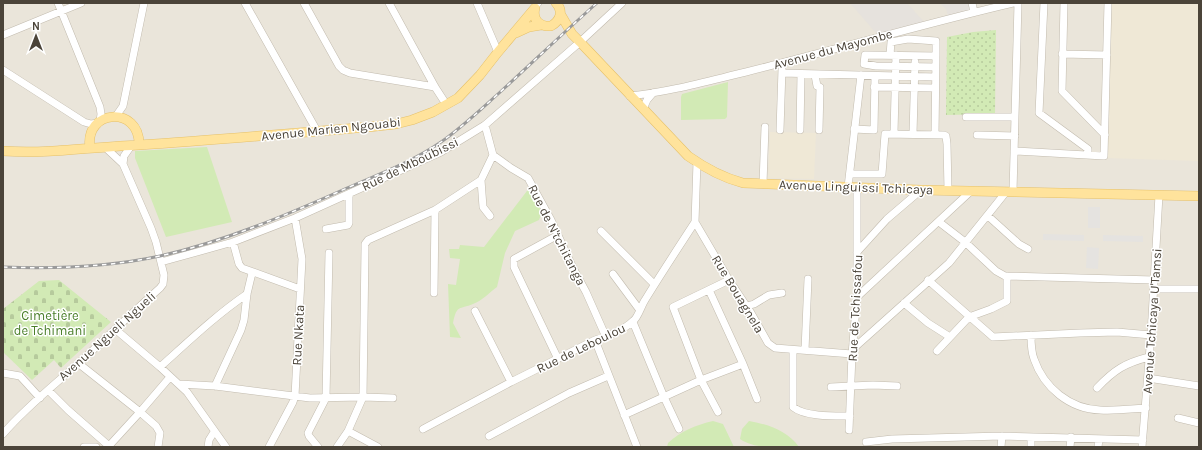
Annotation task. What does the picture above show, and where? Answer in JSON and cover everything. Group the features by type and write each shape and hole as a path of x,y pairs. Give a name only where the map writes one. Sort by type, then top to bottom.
{"main road":[{"path":"558,4 561,10 561,15 572,34"},
{"name":"Avenue Marien Ngouabi","path":"3,152 44,152 152,145 401,123 412,120 433,112 458,98 480,75 537,5"},
{"path":"537,5 535,17 541,25 559,27 572,34"},
{"path":"551,26 559,20 561,15"},
{"name":"Avenue Marien Ngouabi","path":"513,35 529,27 541,25"},
{"name":"Avenue Linguissi Tchicaya","path":"572,34 688,156 731,180 744,183 921,190 1199,196"},
{"path":"77,150 84,145 94,126 99,122 115,116 133,124 138,134 152,145"},
{"path":"135,145 138,134"},
{"path":"90,136 90,148"}],"street":[{"path":"58,3 100,107 106,113 115,116 123,106 144,3"},
{"path":"3,35 81,3"},
{"path":"245,3 317,131"},
{"path":"304,3 339,66 343,70 350,73 435,87"},
{"path":"389,3 435,87 446,104"},
{"path":"477,3 498,52"},
{"name":"Rue de Mboubissi","path":"161,262 233,242 295,218 441,152 485,125 622,3"},
{"path":"972,3 974,12"},
{"name":"Avenue du Mayombe","path":"630,96 653,93 782,63 1013,3"},
{"path":"853,351 928,280 949,263 965,242 1010,192 1015,136 1018,3"},
{"path":"1044,3 1039,113 1088,149 1088,155"},
{"path":"1064,3 1062,91 1105,135"},
{"path":"1014,151 1104,156 1108,3"},
{"path":"894,133 896,66 891,42 908,39 936,40 934,135"},
{"path":"1062,54 1107,56"},
{"path":"935,67 876,66 864,64 865,55 936,56"},
{"path":"913,134 915,56"},
{"path":"780,130 782,63"},
{"path":"3,70 84,122 91,124 99,122 100,107"},
{"path":"782,73 935,77"},
{"path":"800,130 801,74"},
{"path":"815,75 817,86 820,88 819,130"},
{"name":"Rue de Tchissafou","path":"849,430 857,297 857,252 853,187 850,174 861,75"},
{"path":"854,130 874,130 874,76"},
{"path":"874,87 935,88"},
{"path":"643,109 647,100 653,93"},
{"path":"123,106 129,121"},
{"path":"966,117 1015,117"},
{"path":"84,122 90,136"},
{"path":"485,125 493,155 481,180 483,207 490,216"},
{"path":"763,184 765,128"},
{"path":"850,174 882,174 885,134 944,135 947,138 948,190"},
{"path":"977,136 1015,136"},
{"path":"106,148 122,164 126,152 135,145"},
{"name":"Rue de N'tchitanga","path":"493,155 528,178 558,235 606,337"},
{"path":"695,222 697,162"},
{"name":"Avenue Ngueli Ngueli","path":"3,434 7,426 40,398 163,284 164,275 156,242 122,164"},
{"path":"337,447 348,431 363,396 365,244 368,240 435,210 481,180"},
{"path":"857,252 887,219 921,190"},
{"path":"857,297 971,191"},
{"path":"326,229 348,225 348,194"},
{"name":"Avenue Tchicaya U'Tamsi","path":"1142,444 1151,335 1159,195"},
{"path":"434,293 435,210"},
{"path":"988,216 1019,244 1028,250"},
{"name":"Rue Nkata","path":"269,447 295,396 302,259 295,218"},
{"name":"Rue Bouagnela","path":"695,222 768,344 775,348 793,350 853,351"},
{"name":"Rue de Leboulou","path":"423,429 511,382 594,340 606,337 632,322 637,318 639,309 654,284 695,222"},
{"path":"939,222 965,242 1002,275 1154,280"},
{"path":"601,231 654,284"},
{"path":"558,235 514,259 514,267 558,359"},
{"path":"233,242 240,266 252,273 300,288"},
{"path":"318,447 309,436 309,430 326,398 329,253"},
{"path":"215,386 241,330 252,273"},
{"path":"613,274 639,309"},
{"path":"937,351 969,317 1007,301 1007,276"},
{"path":"805,350 808,279"},
{"path":"718,412 701,380 673,307 729,280"},
{"path":"928,280 993,337 1109,332 1151,335"},
{"path":"1154,289 1199,290"},
{"path":"709,290 743,364 757,399"},
{"path":"746,306 754,304 770,295 782,293"},
{"path":"160,367 209,324 247,294"},
{"path":"904,303 950,337"},
{"path":"475,311 511,382"},
{"path":"632,322 679,429"},
{"path":"115,329 179,384 226,447"},
{"path":"1031,335 1034,358 1040,372 1051,388 1062,397 1072,403 1086,408 1100,410 1146,408"},
{"path":"594,340 637,447"},
{"path":"793,350 793,407 798,410 823,416 850,416"},
{"path":"1097,388 1116,370 1136,360 1149,357"},
{"path":"78,363 140,412 158,430 160,433 158,447"},
{"path":"624,415 701,380 743,364"},
{"path":"3,373 20,376 40,398"},
{"path":"48,390 108,446 140,412 170,376"},
{"path":"489,436 568,393 608,376"},
{"path":"1148,378 1199,386"},
{"path":"179,384 215,386 310,398 363,396 393,398"},
{"path":"831,387 873,385 897,386"},
{"path":"1178,418 1199,422"},
{"path":"348,431 378,447"},
{"path":"208,447 209,440 214,432"},
{"path":"866,442 1002,436 1031,438 1071,437 1142,444"},
{"path":"1001,447 1002,436"},
{"path":"1070,447 1071,437"},
{"path":"1031,438 1031,447"},
{"path":"934,439 934,447"},
{"path":"1098,447 1099,439"},
{"path":"84,447 96,447"}],"shaded area":[{"path":"3,3 1199,3 1199,447 3,447"},
{"path":"850,3 907,3 924,22 888,31 879,35"},
{"path":"940,3 970,3 972,10 948,16 946,9"},
{"path":"1199,3 1199,161 1106,158 1112,4"},
{"path":"770,132 816,133 814,179 768,178"},
{"path":"1088,207 1100,207 1100,228 1088,228"},
{"path":"1043,234 1084,235 1084,241 1043,240"},
{"path":"1103,235 1143,236 1143,242 1103,241"},
{"path":"1087,247 1099,248 1098,269 1086,268"}],"green space":[{"path":"996,30 995,114 946,115 947,37 973,32"},
{"path":"728,82 727,117 725,119 681,120 682,94"},
{"path":"207,147 232,222 166,237 135,158 135,151"},
{"path":"530,187 543,210 539,220 515,231 505,253 497,287 480,301 457,310 453,323 461,338 450,337 448,284 456,285 460,259 450,258 449,249 459,249 460,245 484,247"},
{"name":"Cimetière de Tchimani","path":"59,280 111,322 61,368 54,360 32,380 3,352 3,309 39,281"},
{"path":"713,421 723,424 734,447 667,447 668,443 683,432 701,424"},
{"path":"749,421 777,429 794,441 799,447 768,447 746,443 740,439 742,429"}],"railway":[{"path":"3,267 43,268 102,265 141,260 184,250 232,235 302,208 395,167 419,156 456,131 597,3"}]}
